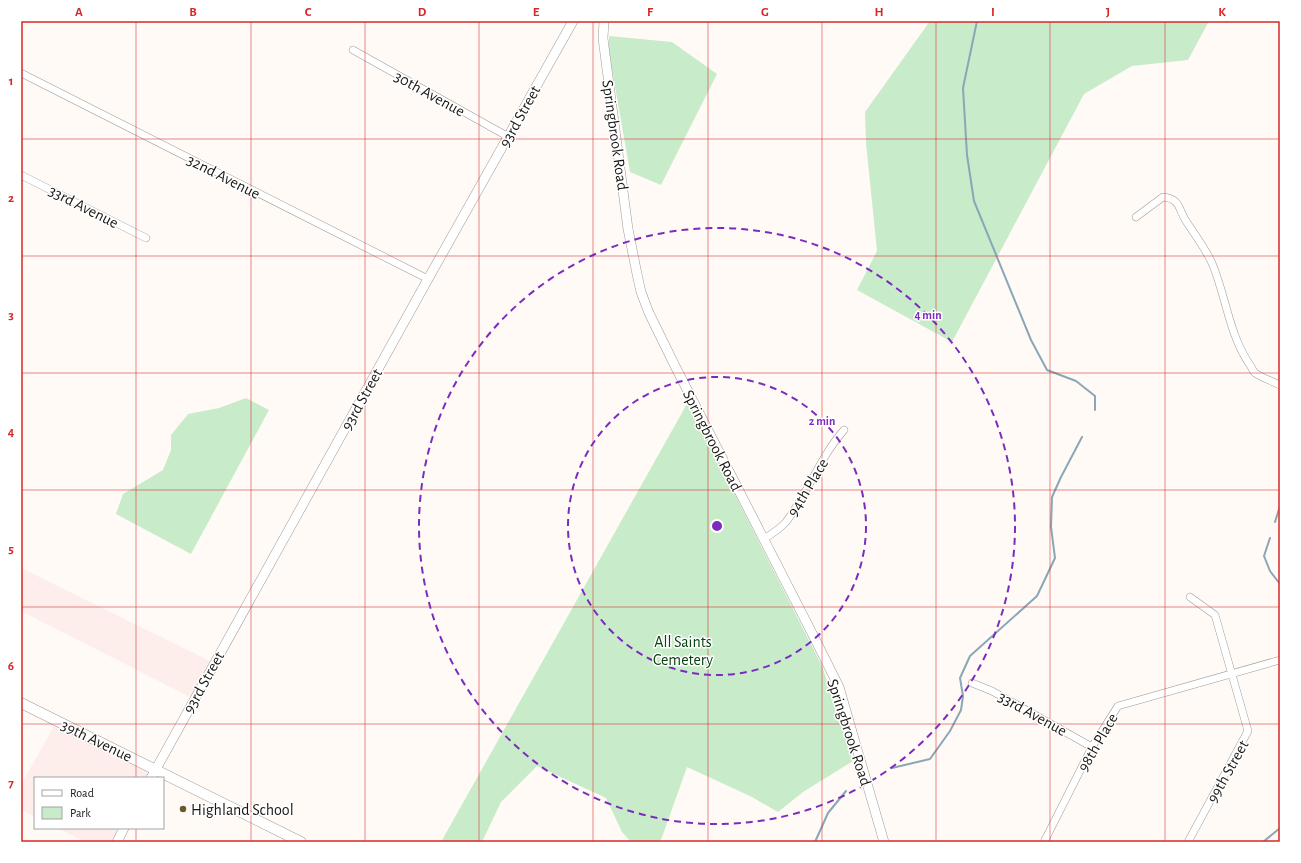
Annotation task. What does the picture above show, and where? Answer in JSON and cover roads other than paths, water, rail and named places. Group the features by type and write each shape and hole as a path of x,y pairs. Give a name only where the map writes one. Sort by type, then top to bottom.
{"main road":[{"name":"39th Avenue","path":"21,703 153,774"},
{"name":"39th Avenue","path":"164,779 301,842"}],"street":[{"name":"93rd Street","path":"153,774 507,136 573,21"},
{"name":"Springbrook Road","path":"604,21 603,38 623,180 628,230 641,292 649,313 675,366 815,639 838,688 884,842"},
{"name":"30th Avenue","path":"353,50 507,136"},
{"name":"32nd Avenue","path":"21,73 428,278"},
{"name":"33rd Avenue","path":"21,174 146,238"},
{"path":"1136,216 1163,197 1170,198 1176,202 1182,211 1184,219 1202,245 1212,263 1237,341 1245,358 1255,373 1280,385"},
{"name":"94th Place","path":"764,539 785,523 803,496 836,439 844,430"},
{"name":"99th Street","path":"1188,842 1248,731 1215,615 1190,597"},
{"path":"1232,673 1280,660"},
{"name":"98th Place","path":"1044,842 1092,747 1118,706 1232,673"},
{"name":"33rd Avenue","path":"972,683 992,690 1092,747"},
{"path":"117,842 124,829"}],"waterway":[{"path":"977,21 963,88 967,155 974,201 1031,340 1047,370 1076,381 1095,396 1095,410"},
{"path":"892,768 930,759 950,731 961,710 963,696 960,678 970,656 1037,596 1055,558 1051,527 1052,497 1082,437"},
{"path":"1275,522 1280,506"},
{"path":"1270,538 1264,556 1270,571 1280,584"},
{"path":"815,842 828,813 846,791"},
{"path":"1263,842 1280,828"}],"place":[{"name":"Highland School","path":"183,809"}],"park label":[{"name":"All Saints Cemetery","path":"683,650"}]}
